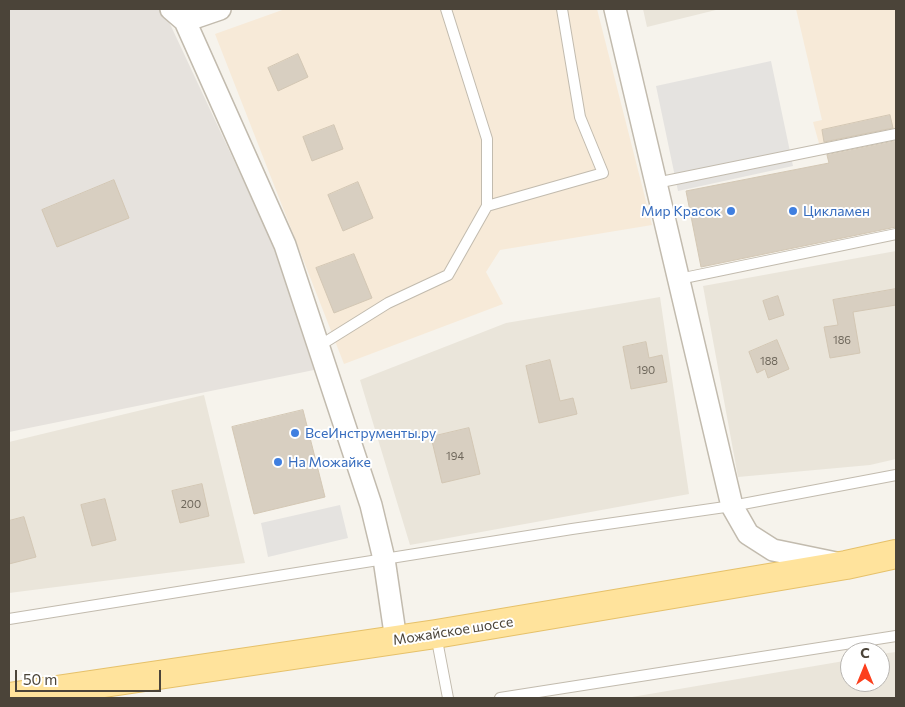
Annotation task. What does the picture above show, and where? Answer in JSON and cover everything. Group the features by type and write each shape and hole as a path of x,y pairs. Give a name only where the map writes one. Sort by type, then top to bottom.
{"main road":[{"name":"Можайское шоссе","path":"9,697 436,634 846,565 896,554"}],"street":[{"path":"220,9 178,15 285,245 370,506 384,559 396,640"},
{"path":"615,9 732,506 748,534 773,550 846,565"}],"lane":[{"path":"318,346 388,303 448,275 487,206 487,139 446,9"},
{"path":"487,206 603,173 580,117 562,9"},
{"path":"656,183 896,134"},
{"path":"679,279 896,234"},
{"path":"9,620 572,529 732,506 896,474"},
{"path":"436,634 448,698"},
{"path":"500,698 896,636"}],"shaded area":[{"path":"9,9 163,9 273,244 314,370 9,432"},
{"path":"285,9 597,9 652,225 500,250 486,272 503,304 344,364 215,34"},
{"path":"643,9 720,9 647,27"},
{"path":"796,9 896,9 896,129 820,147 813,122 822,120"},
{"path":"771,61 793,166 678,191 656,86"},
{"path":"896,251 896,459 870,465 738,477 703,286"},
{"path":"660,297 689,494 410,545 360,380 506,323"},
{"path":"204,395 245,563 9,593 9,442"},
{"path":"340,505 348,538 268,557 261,523"},
{"path":"896,652 896,698 626,698 840,662 840,692 890,692 890,653"}],"building":[{"path":"298,54 308,77 278,91 268,68"},
{"path":"890,115 893,128 824,142 822,130"},
{"path":"334,125 343,149 312,161 303,137"},
{"name":"Цикламен","path":"896,141 896,227 701,267 686,191 829,163 827,155"},
{"path":"114,180 129,218 57,247 42,210"},
{"path":"358,182 373,218 343,231 328,195"},
{"path":"354,254 372,298 334,313 316,268"},
{"path":"896,289 896,305 853,312 860,353 830,358 824,327 838,325 833,300"},
{"path":"778,296 784,315 769,320 763,301"},
{"path":"777,340 789,369 768,378 765,369 757,373 749,352"},
{"path":"646,342 649,358 662,355 667,382 631,389 623,347"},
{"path":"550,360 560,401 573,398 577,414 539,423 526,366"},
{"name":"На Можайке","path":"303,410 325,497 254,514 232,427"},
{"path":"469,428 480,474 442,483 431,437"},
{"path":"202,484 209,516 180,523 172,491"},
{"path":"105,499 116,540 92,546 81,505"},
{"path":"24,517 36,557 9,564 9,521"}],"place":[{"name":"Мир Красок","path":"731,211"},
{"name":"Цикламен","path":"793,211"},
{"name":"ВсеИнструменты.ру","path":"295,433"},
{"name":"На Можайке","path":"278,462"}]}
